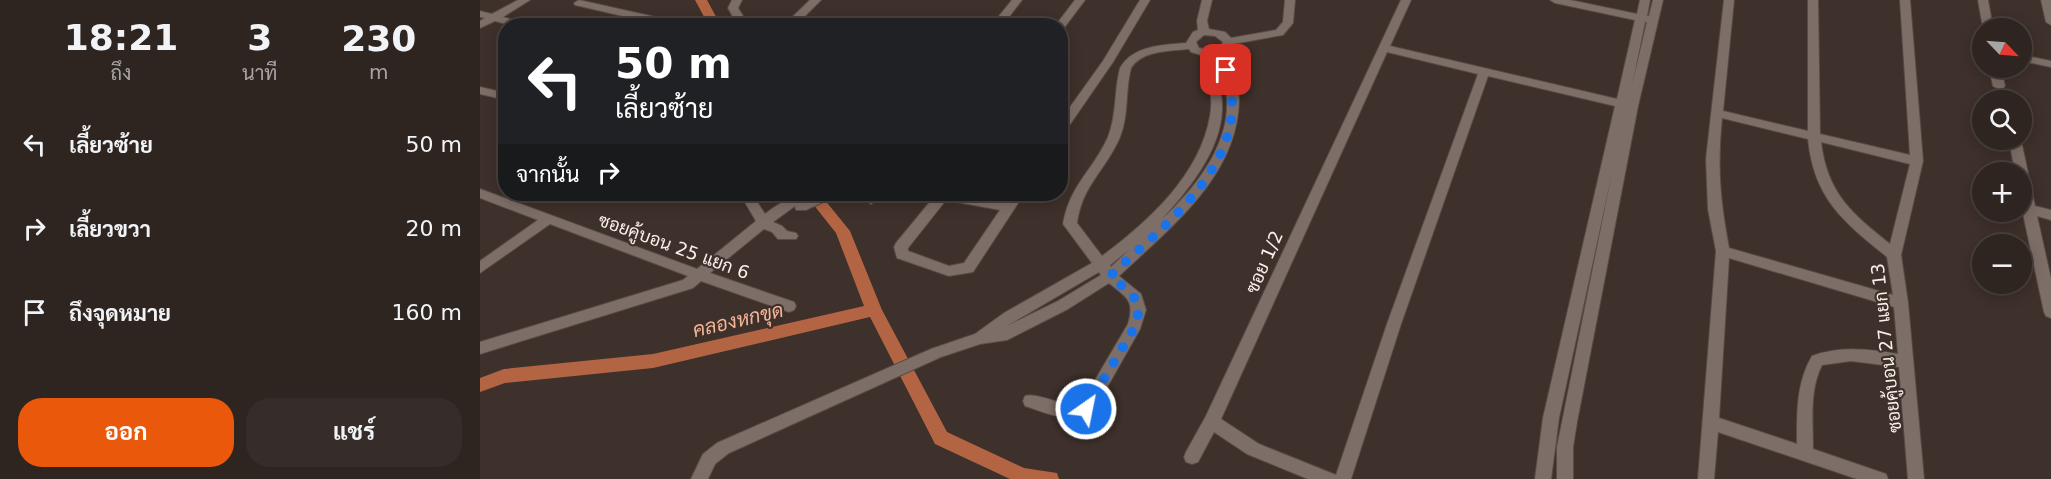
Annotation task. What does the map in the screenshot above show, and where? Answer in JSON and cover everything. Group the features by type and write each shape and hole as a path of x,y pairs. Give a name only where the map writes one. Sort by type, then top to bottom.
{"street":[{"path":"480,25 525,0"},
{"path":"566,0 581,1 650,18"},
{"path":"737,0 733,8 739,18"},
{"path":"797,18 816,0"},
{"path":"1002,18 1017,0"},
{"path":"1066,18 1080,0"},
{"path":"1068,119 1108,62 1145,0"},
{"path":"1204,32 1202,21 1207,0"},
{"path":"1031,401 1064,412 1075,413 1086,409 1136,325 1139,310 1136,298 1107,271 1070,224 1074,199 1114,136 1120,116 1126,66 1137,56 1160,50 1191,46 1195,50 1219,49 1279,33 1288,23 1290,0"},
{"name":"ซอย 1/2","path":"1192,458 1212,421 1406,0"},
{"path":"1555,0 1646,18"},
{"path":"1543,479 1551,418 1627,105 1646,18 1645,0"},
{"path":"1646,18 1658,0"},
{"path":"1706,479 1723,251 1712,182 1716,113 1729,0"},
{"path":"1813,0 1814,137 1817,164 1836,204 1865,232 1894,255"},
{"name":"ซอยคู้บอน 27 แยก 13","path":"1905,0 1917,161 1914,184 1901,221 1894,255 1901,303 1916,479"},
{"path":"1983,0 1986,18"},
{"path":"2046,0 2051,22"},
{"path":"480,14 498,18"},
{"path":"1107,271 1178,192 1200,162 1213,129 1216,115 1221,33 1204,32 1193,38 1191,46"},
{"path":"1383,48 1627,105"},
{"path":"699,479 709,459 723,448 936,352 980,338 1002,336 1063,305 1107,271 1192,198 1217,161 1229,130 1232,89 1219,49"},
{"path":"2032,60 2051,64"},
{"path":"1343,479 1394,324 1484,72"},
{"path":"480,90 498,95"},
{"path":"1565,479 1565,447 1569,422 1627,105"},
{"path":"1716,113 1917,161"},
{"path":"1213,129 1229,130"},
{"path":"1178,192 1192,198"},
{"name":"ซอยคู้บอน 25 แยก 6","path":"480,193 498,200"},
{"name":"ซอยคู้บอน 25 แยก 6","path":"501,201 789,306"},
{"path":"751,201 766,220 783,236 791,236"},
{"path":"480,348 688,284 766,220 799,201"},
{"path":"787,209 809,201"},
{"path":"937,201 901,247 902,254 949,271 968,268 1013,201"},
{"path":"978,201 1009,207"},
{"path":"2032,210 2051,215"},
{"path":"480,268 548,219"},
{"path":"2032,222 2051,312"},
{"path":"1723,251 1901,303"},
{"path":"1805,454 1809,372 1817,360 1836,354 1859,354 1906,362"},
{"path":"1212,421 1230,437 1248,448 1329,479"},
{"path":"1711,423 1880,479"}],"waterway":[{"name":"คลองหกขุด","path":"701,0 711,18"},
{"name":"คลองหกขุด","path":"818,201 843,231 874,310"},
{"name":"คลองหกขุด","path":"480,385 504,376 653,361 874,310"},
{"path":"874,310 941,438 1023,476 1050,479"}],"route":[{"path":"1086,409 1136,325 1139,310 1136,298 1110,276 1186,205 1217,161 1228,136 1232,112 1232,89 1226,70"}]}
